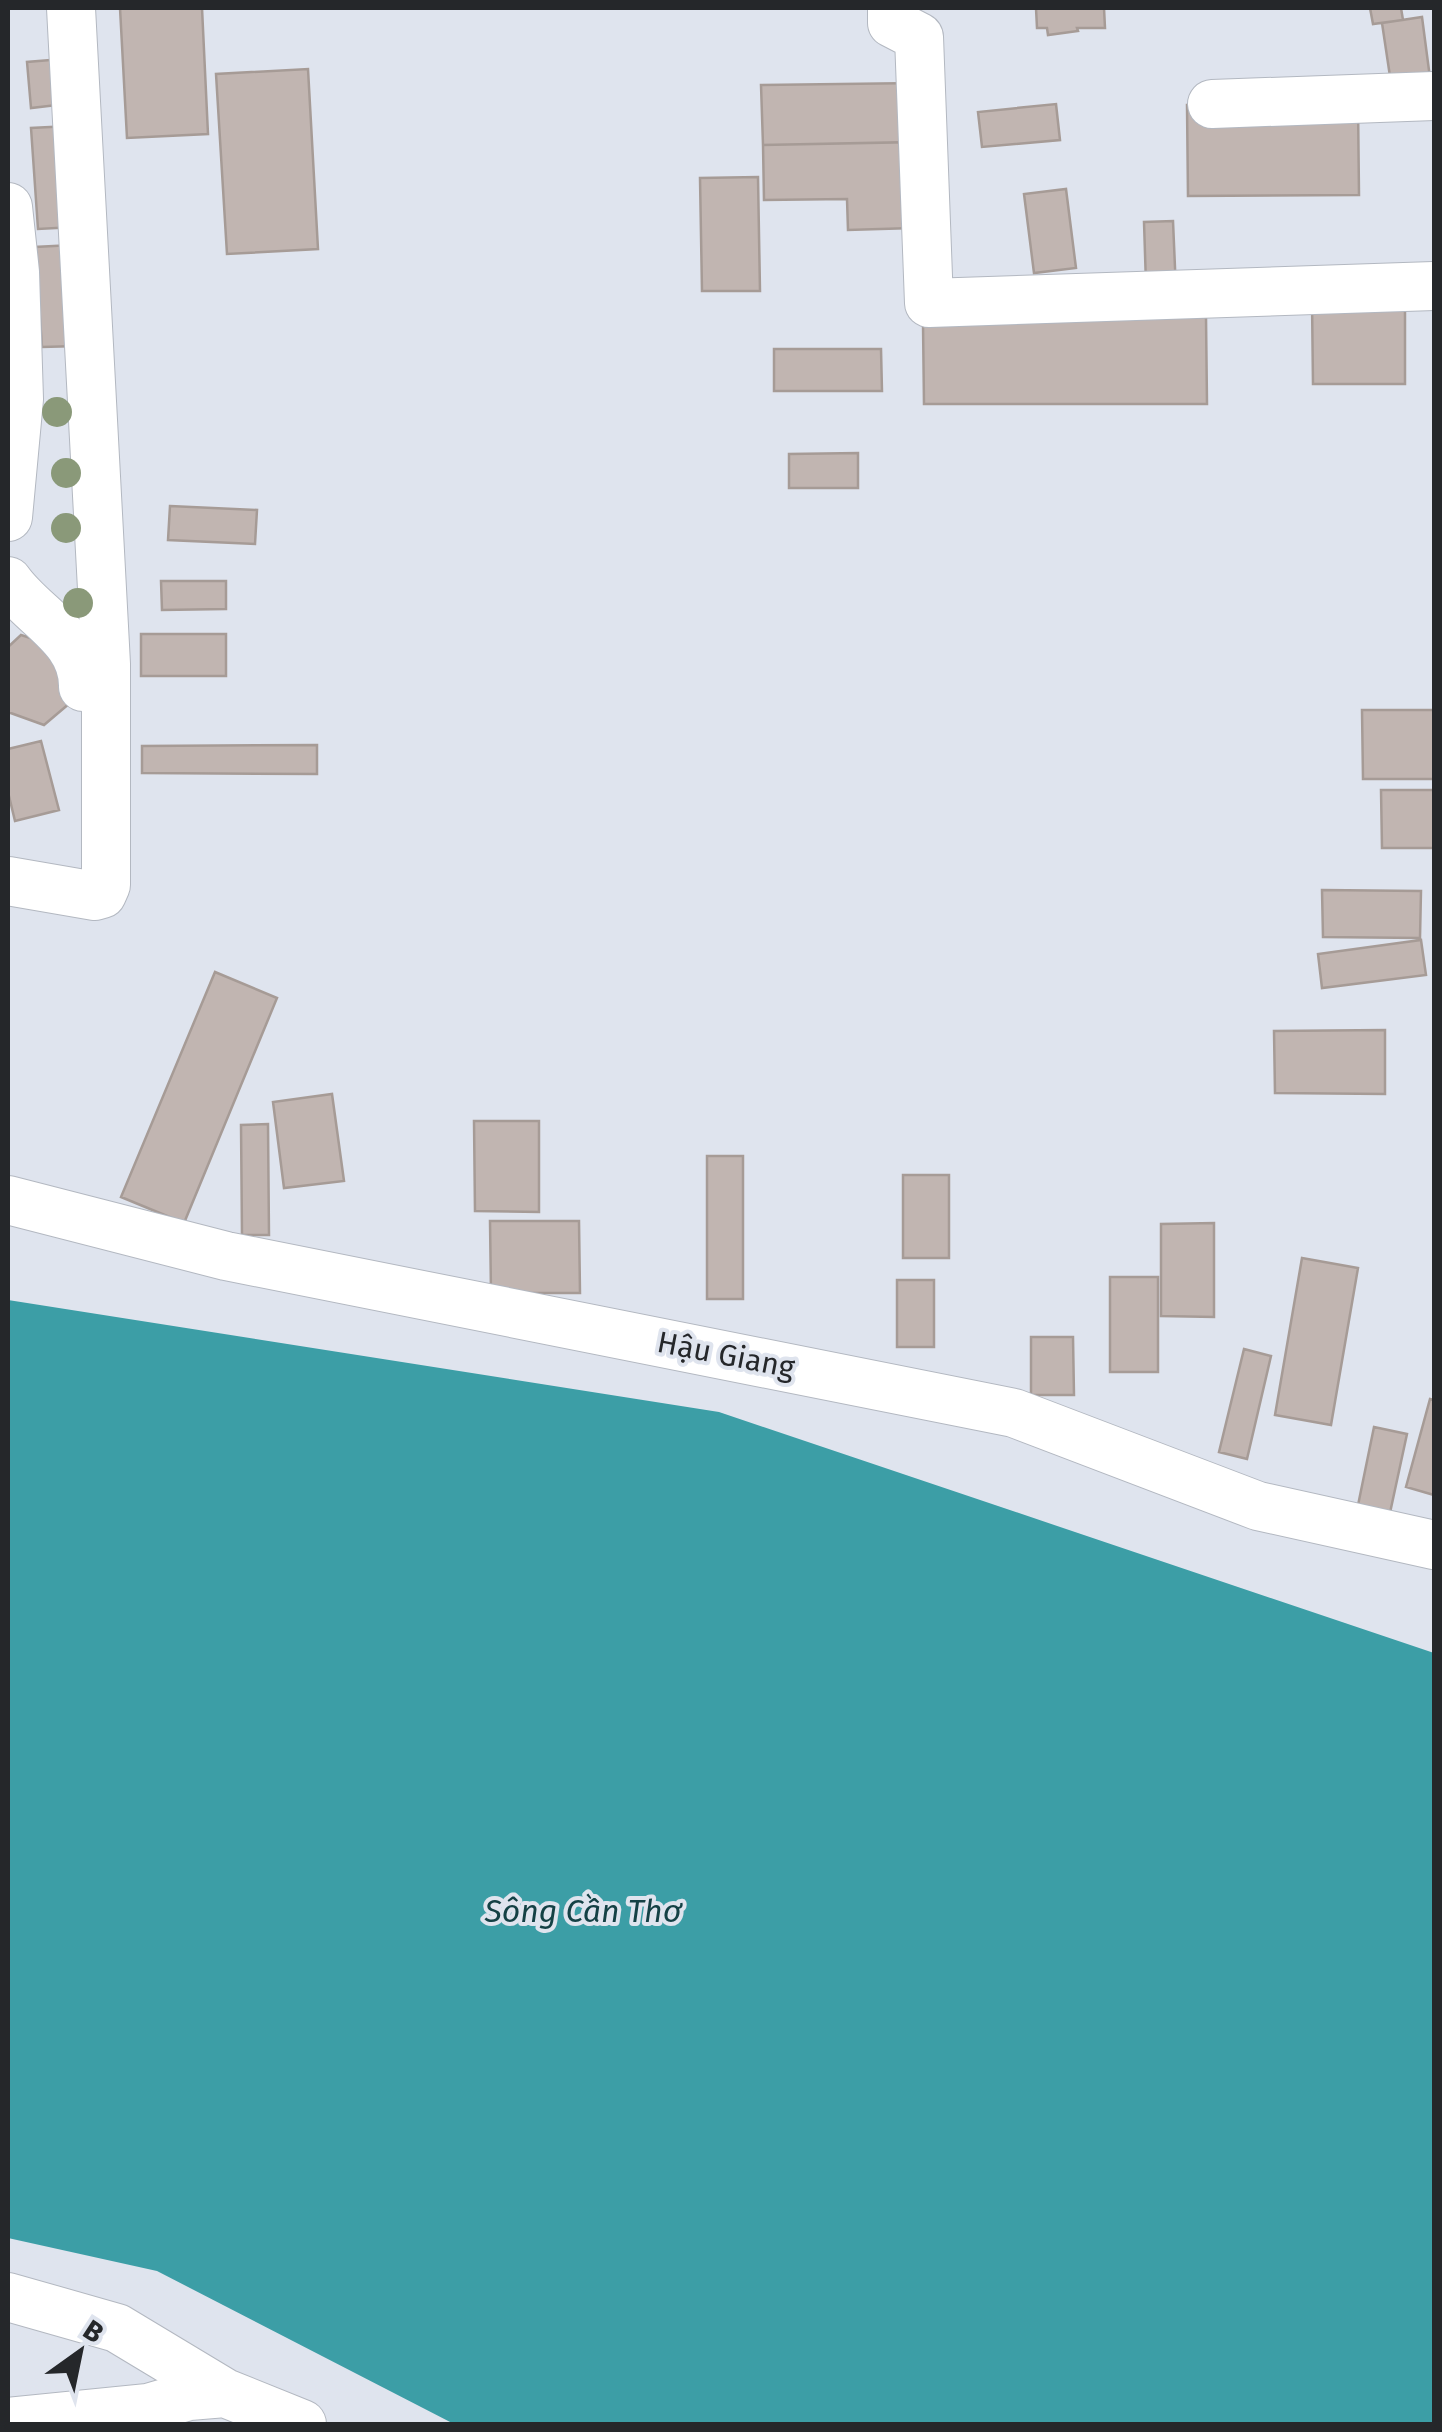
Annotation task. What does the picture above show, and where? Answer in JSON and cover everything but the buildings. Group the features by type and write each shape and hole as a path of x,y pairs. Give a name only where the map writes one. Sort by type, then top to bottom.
{"street":[{"path":"8,882 95,896 102,894 106,886 106,664 71,8"},
{"path":"892,8 892,23 919,37 929,303 1434,286"},
{"path":"1212,104 1434,96"},
{"path":"8,207 15,272 19,399 9,491"},
{"path":"8,581 76,652 83,687"},
{"name":"Hậu Giang","path":"8,1200 226,1256 1014,1412 1258,1506 1434,1545"},
{"path":"8,2297 117,2328 207,2395 302,2424"},
{"path":"8,2422 148,2408 207,2395"}],"water":[{"name":"Sông Cần Thơ","path":"8,1300 719,1412 1434,1653 1434,2424 454,2424 157,2271 8,2238"}]}
